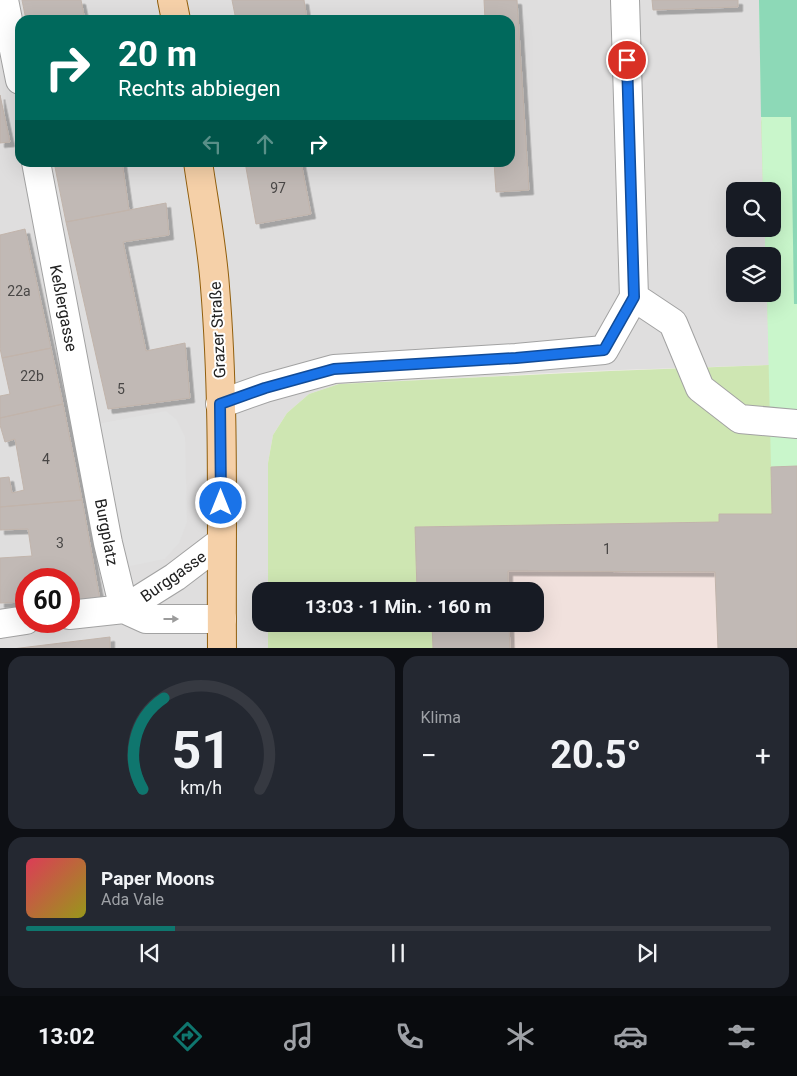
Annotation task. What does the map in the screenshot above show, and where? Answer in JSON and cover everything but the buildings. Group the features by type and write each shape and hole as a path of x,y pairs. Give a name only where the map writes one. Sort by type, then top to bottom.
{"main road":[{"path":"172,0 175,15"},
{"name":"Grazer Straße","path":"199,167 215,287 220,404 222,648"}],"street":[{"path":"4,0 15,55"},
{"path":"220,404 265,388 334,369 516,358 604,350 634,297 625,0"},
{"name":"Keßlergasse","path":"37,167 92,454"},
{"path":"634,297 673,323 700,388 740,420 797,424"},
{"name":"Burgplatz","path":"92,454 108,543 124,609"},
{"name":"Burggasse","path":"80,615 124,609 175,577 221,542"},
{"name":"Burggasse","path":"124,609 146,619 222,619"},
{"path":"0,624 15,622"}],"shaded area":[{"path":"0,0 759,0 763,182 726,182 726,237 765,237 765,247 726,247 726,302 767,302 769,365 590,371 339,384 309,394 287,413 273,435 268,463 268,582 252,582 252,632 268,632 268,648 0,648"},
{"path":"166,411 176,419 185,437 187,522 179,543 165,559 129,566 97,424"},
{"path":"797,466 797,648 433,648 432,632 544,632 544,582 417,582 415,527 719,522 719,514 772,514 771,467"}],"green space":[{"path":"759,0 797,0 797,466 771,467 767,302 781,302 781,247 765,247 765,237 781,237 781,182 763,182"},
{"path":"759,0 797,0 797,304 794,304 791,117 761,117"},
{"path":"761,117 774,182 763,182"},
{"path":"781,221 797,304 797,466 771,467 772,514 719,514 719,522 416,527 417,582 268,582 268,463 273,435 287,413 309,394 339,384 769,365 767,302 781,302 781,247 765,247 765,237 781,237"},
{"path":"268,632 432,632 433,648 268,648"}],"route":[{"path":"221,503 220,404 265,388 334,369 516,358 604,350 634,297 627,60"}]}
